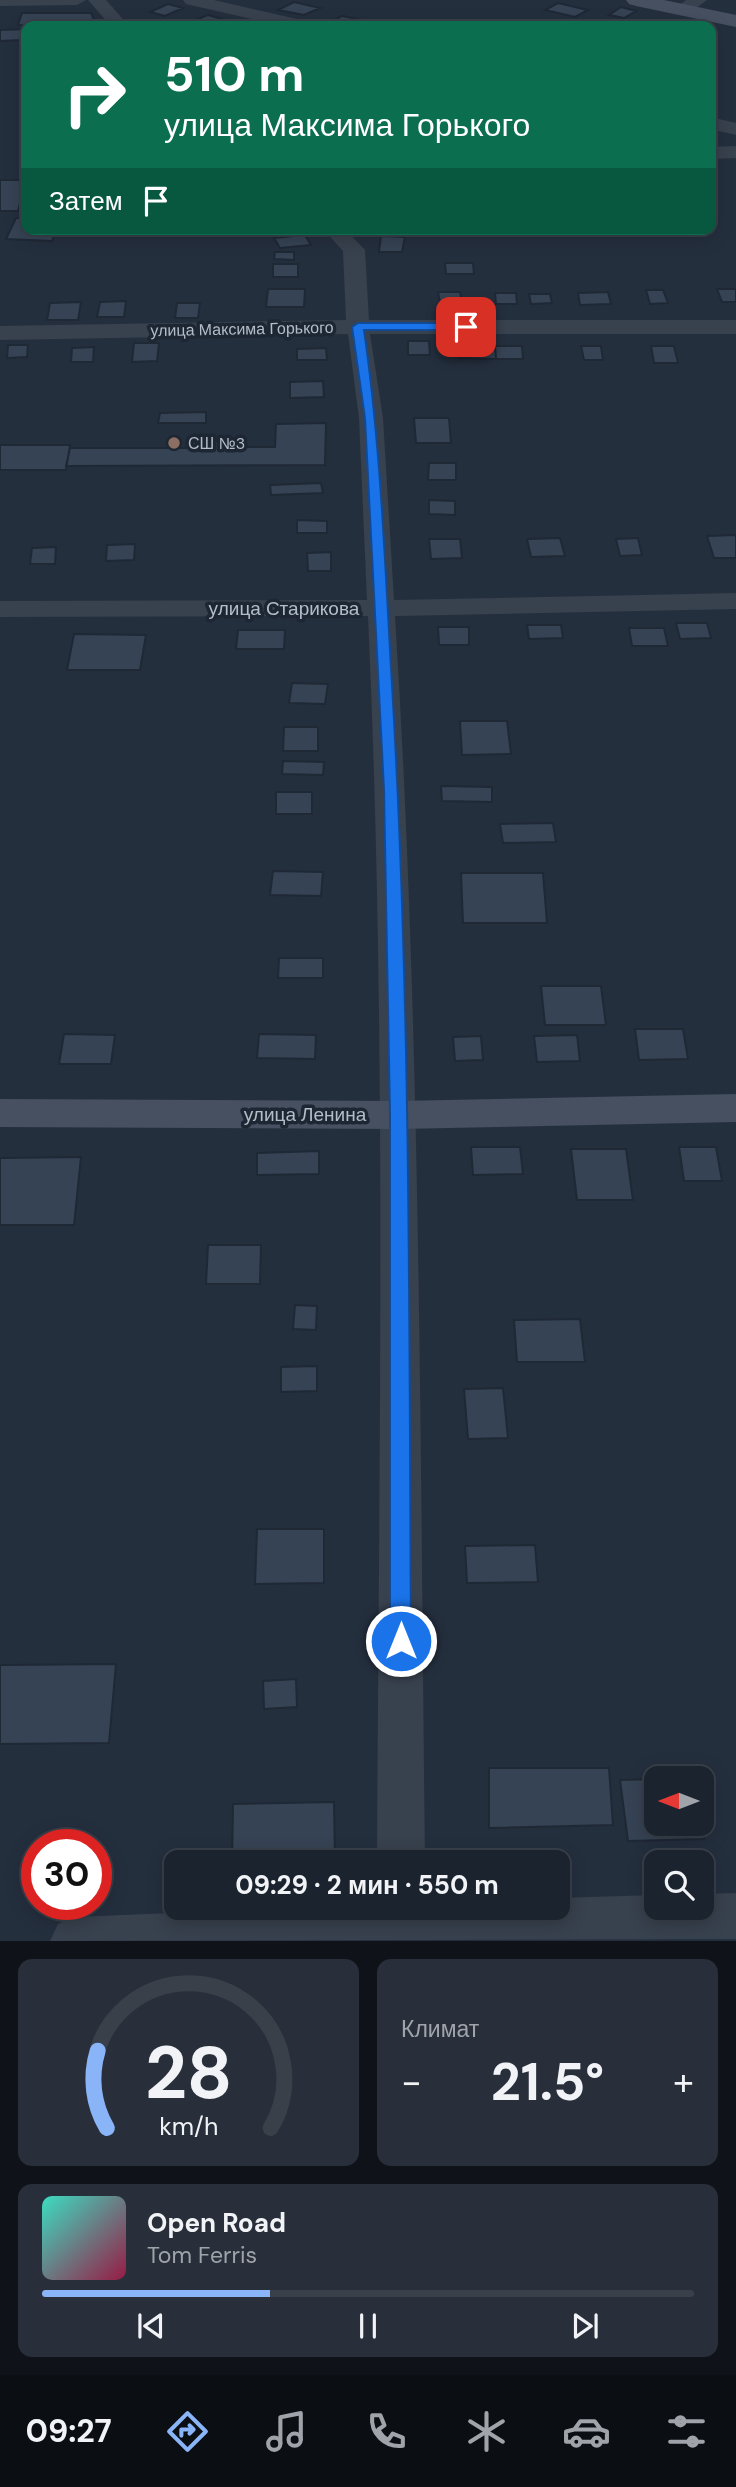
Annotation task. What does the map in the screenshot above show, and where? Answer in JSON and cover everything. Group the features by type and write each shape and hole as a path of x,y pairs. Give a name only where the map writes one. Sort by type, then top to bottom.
{"street":[{"path":"0,1 77,0"},
{"path":"97,0 116,21"},
{"path":"192,0 282,21"},
{"path":"247,13 275,0"},
{"path":"636,0 690,5 736,21"},
{"path":"716,124 736,129"},
{"path":"716,153 736,152"},
{"path":"339,235 354,250 358,327 371,418 391,790 399,1115 401,1850"},
{"name":"улица Максима Горького","path":"0,334 358,327 736,327"},
{"name":"улица Старикова","path":"0,609 381,608 736,601"},
{"name":"улица Ленина","path":"0,1113 399,1115 736,1108"},
{"path":"75,1941 402,1925 736,1916"}],"building":[{"path":"294,2 320,8 304,15 278,10"},
{"path":"558,3 588,10 575,17 545,10"},
{"path":"168,4 183,8 165,16 150,12"},
{"path":"621,7 636,11 624,18 609,15"},
{"path":"22,13 91,13 95,21 21,21 21,25 18,25"},
{"path":"208,15 222,19 217,21 193,21"},
{"path":"342,16 362,20 360,21 332,21"},
{"path":"21,29 21,40 0,41 0,30"},
{"path":"0,180 21,180 18,211 0,211"},
{"path":"16,218 21,218 21,235 54,235 52,241 6,239"},
{"path":"305,235 311,245 280,248 274,238"},
{"path":"381,236 405,237 402,252 379,252"},
{"path":"275,252 294,252 294,260 274,259"},
{"path":"445,263 473,263 474,274 446,274"},
{"path":"273,264 298,264 298,277 273,277"},
{"path":"268,289 305,289 304,307 266,307"},
{"path":"717,289 736,289 736,302 722,302"},
{"path":"646,290 663,290 668,303 650,304"},
{"path":"438,292 460,292 462,302 440,303"},
{"path":"608,292 611,304 580,305 578,293"},
{"path":"495,293 516,293 517,304 496,304"},
{"path":"529,294 550,294 552,303 531,304"},
{"path":"126,301 124,317 97,317 100,302"},
{"path":"81,302 78,320 47,320 50,303"},
{"path":"177,303 200,303 198,318 175,318"},
{"path":"408,341 429,341 430,355 408,355"},
{"path":"134,343 159,343 157,361 132,362"},
{"path":"8,345 28,345 27,357 7,358"},
{"path":"459,346 495,346 496,359 459,358"},
{"path":"495,346 522,346 523,359 496,359"},
{"path":"581,346 601,346 603,360 584,360"},
{"path":"651,346 674,346 678,363 654,363"},
{"path":"94,347 93,362 71,362 72,348"},
{"path":"326,348 327,360 297,360 297,349"},
{"path":"323,381 324,397 290,398 290,382"},
{"path":"206,412 206,423 158,423 160,413"},
{"path":"414,418 449,418 451,443 416,443"},
{"path":"326,423 325,465 66,466 70,448 188,448 189,442 219,441 218,447 275,447 276,424"},
{"path":"0,445 70,445 66,470 0,470"},
{"path":"429,463 456,463 456,480 428,480"},
{"path":"321,483 323,493 271,495 270,485"},
{"path":"429,500 455,501 455,515 429,514"},
{"path":"297,520 327,521 327,533 297,533"},
{"path":"736,535 736,558 714,558 707,536"},
{"path":"560,538 565,556 531,557 527,539"},
{"path":"638,538 642,555 620,556 616,539"},
{"path":"429,539 460,539 462,558 431,559"},
{"path":"135,544 134,560 106,561 107,545"},
{"path":"56,547 55,564 30,564 32,548"},
{"path":"331,552 331,571 308,571 307,553"},
{"path":"676,623 707,623 711,638 680,639"},
{"path":"527,625 561,625 563,638 529,639"},
{"path":"438,627 469,627 469,645 439,645"},
{"path":"629,628 664,628 668,646 632,646"},
{"path":"238,630 285,630 284,649 236,649"},
{"path":"74,634 146,635 140,670 67,670"},
{"path":"292,683 328,684 325,704 289,703"},
{"path":"460,721 507,721 511,754 462,755"},
{"path":"284,727 318,727 318,751 283,751"},
{"path":"283,761 324,762 323,775 282,774"},
{"path":"441,786 492,787 492,802 442,801"},
{"path":"276,792 312,792 312,814 276,814"},
{"path":"553,823 556,842 503,843 500,824"},
{"path":"273,871 323,872 321,896 270,895"},
{"path":"461,873 543,873 547,923 463,923"},
{"path":"279,958 323,958 323,978 278,978"},
{"path":"541,986 601,986 606,1025 545,1025"},
{"path":"635,1029 683,1029 688,1059 639,1060"},
{"path":"64,1034 115,1035 111,1064 59,1064"},
{"path":"259,1034 316,1035 315,1059 257,1058"},
{"path":"577,1035 580,1061 537,1062 534,1036"},
{"path":"481,1036 483,1060 455,1061 453,1037"},
{"path":"471,1147 520,1147 523,1174 473,1175"},
{"path":"679,1147 716,1147 722,1181 684,1181"},
{"path":"571,1149 626,1149 633,1200 577,1200"},
{"path":"319,1151 319,1174 257,1175 257,1153"},
{"path":"81,1157 74,1225 0,1225 0,1158"},
{"path":"208,1245 261,1245 260,1284 206,1284"},
{"path":"295,1305 317,1306 316,1330 293,1329"},
{"path":"580,1319 585,1362 517,1362 514,1320"},
{"path":"317,1366 317,1391 281,1392 281,1367"},
{"path":"503,1388 508,1438 468,1439 464,1389"},
{"path":"257,1529 324,1529 324,1583 255,1584"},
{"path":"535,1545 538,1582 467,1583 465,1546"},
{"path":"116,1664 109,1743 0,1744 0,1665"},
{"path":"296,1679 297,1707 264,1709 263,1681"},
{"path":"489,1768 609,1768 613,1825 489,1828"},
{"path":"644,1779 644,1836 704,1836 704,1839 628,1841 620,1780"},
{"path":"334,1802 335,1850 232,1850 233,1804"}],"place":[{"name":"СШ №3","path":"174,443"}],"route":[{"path":"401,1641 399,1115 391,790 371,418 358,327 466,327"}]}
